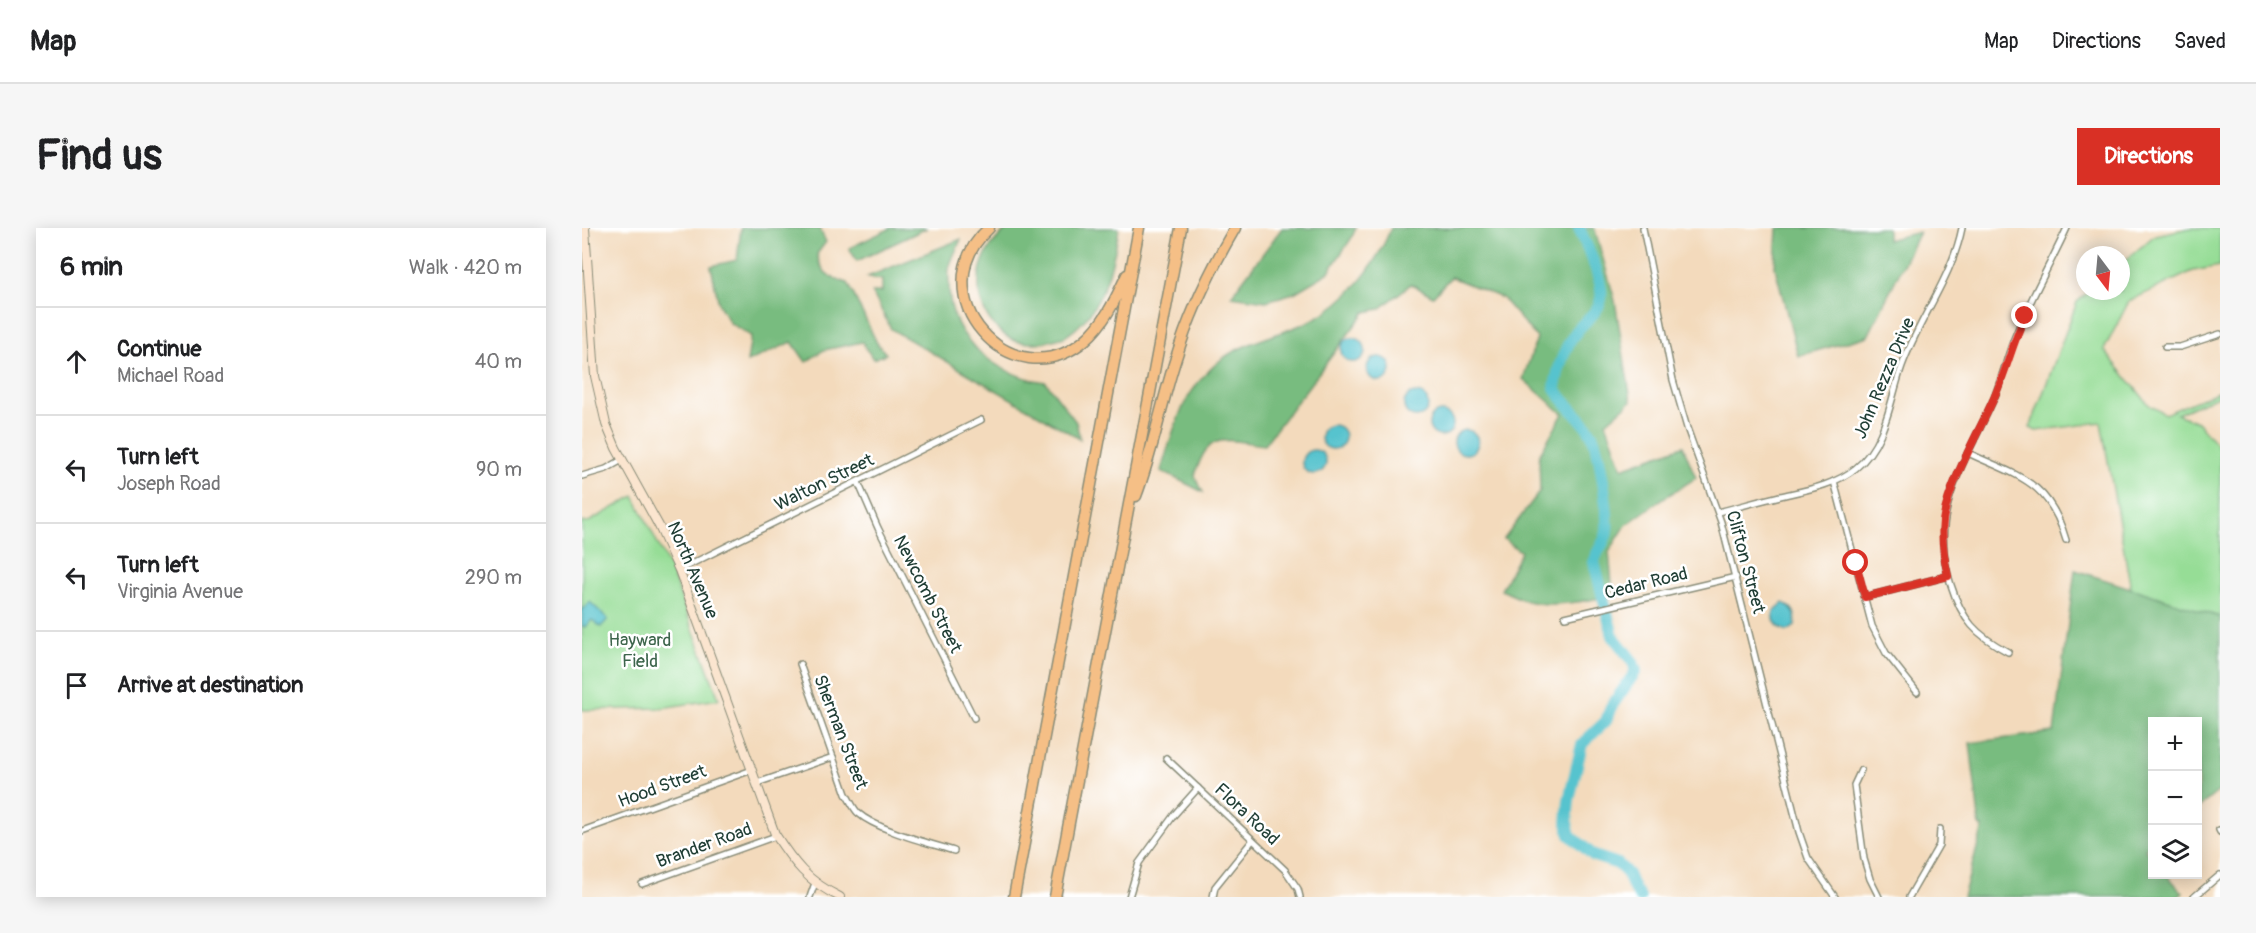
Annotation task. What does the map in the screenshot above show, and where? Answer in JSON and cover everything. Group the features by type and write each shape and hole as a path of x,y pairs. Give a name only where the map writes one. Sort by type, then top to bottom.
{"highway":[{"path":"989,228 978,240 966,264 963,281 967,306 979,330 991,342 1024,357 1040,358 1056,355 1086,340 1108,311 1133,261"},
{"path":"1014,897 1139,228"},
{"path":"1055,897 1181,228"},
{"path":"1126,521 1143,476 1184,334 1207,280 1235,228"}],"main road":[{"name":"North Avenue","path":"585,228 595,376 606,424 679,570 777,836 787,854 815,883 840,897"}],"street":[{"name":"Clifton Street","path":"1643,228 1678,402 1718,512 1799,832 1808,858 1834,897"},
{"name":"John Rezza Drive","path":"1718,512 1834,481 1857,467 1870,452 1882,431 1902,365 1950,266 1962,228"},
{"path":"2008,652 1986,641 1959,608 1948,576 1942,541 1943,518 1948,498 1995,395 2014,341 2067,228"},
{"path":"2165,347 2190,345 2220,334"},
{"name":"Walton Street","path":"679,570 981,420"},
{"path":"1968,453 2023,478 2035,486 2056,510 2066,540"},
{"path":"582,476 606,469 622,460"},
{"path":"1834,481 1872,626 1886,653 1917,692"},
{"name":"Newcomb Street","path":"858,482 882,537 974,718"},
{"path":"1865,597 1948,576"},
{"name":"Cedar Road","path":"1564,617 1736,577"},
{"name":"Sherman Street","path":"800,664 846,794 858,813 872,822 954,850"},
{"path":"757,783 833,757"},
{"name":"Flora Road","path":"1166,758 1285,870 1298,889 1300,897"},
{"name":"Hood Street","path":"582,831 752,770"},
{"path":"1861,770 1854,785 1864,859 1879,897"},
{"path":"1129,897 1139,862 1174,815 1198,788"},
{"path":"1909,897 1939,845 1940,830"},
{"name":"Brander Road","path":"642,884 777,836"},
{"path":"1213,897 1215,887 1252,841"},
{"path":"2194,897 2220,875"},
{"path":"810,897 815,883"}],"green space":[{"path":"741,228 819,228 826,242 817,254 821,266 831,277 848,283 877,343 886,354 873,359 862,342 824,350 806,362 792,342 747,362 751,336 730,323 719,305 711,266 737,260"},
{"path":"891,228 927,228 857,261 849,248"},
{"path":"1010,228 1119,228 1109,273 1097,302 1089,315 1064,337 1040,343 1018,341 1009,338 995,327 986,313 980,298 981,267 987,252"},
{"path":"1282,228 1356,228 1328,273 1294,293 1266,301 1231,296"},
{"path":"1391,228 1593,228 1595,230 1615,301 1631,401 1606,423 1622,468 1683,446 1696,478 1626,525 1609,552 1613,595 1548,604 1527,601 1501,590 1521,552 1504,539 1540,491 1539,455 1563,414 1523,379 1537,338 1502,298 1451,277 1433,296 1411,284 1380,309 1365,312 1264,445 1228,440 1219,441 1205,451 1195,476 1203,492 1161,471 1180,412 1205,374 1223,358 1237,350 1307,322 1338,303 1369,269"},
{"path":"1777,228 1887,228 1887,240 1919,232 1868,336 1798,356 1775,267"},
{"path":"2190,228 2220,228 2220,266 2193,271 2129,301 2104,350 2149,405 2165,414 2220,391 2220,395 2177,414 2197,422 2220,448 2220,617 2131,589 2101,422 2036,431 2030,428 2077,302 2079,300 2130,300 2130,256 2155,235"},
{"path":"961,239 949,269 951,307 958,324 967,339 994,363 1011,372 1046,382 1076,422 1080,439 891,329 872,292 882,292 882,280 867,277"},
{"name":"Hayward Field","path":"634,496 669,566 719,699 661,708 582,710 582,522 587,523"},
{"path":"2075,570 2220,617 2220,790 2202,805 2202,717 2148,717 2148,846 2145,849 2148,853 2148,879 2171,879 2183,893 2178,897 1963,897 1983,827 1980,827 1970,743 2054,732"}],"water":[{"path":"1353,338 1361,342 1365,350 1361,358 1353,362 1345,358 1341,350 1345,342"},
{"path":"1379,357 1387,361 1391,369 1387,377 1379,381 1371,377 1367,369 1371,361"},
{"path":"1416,393 1424,397 1428,405 1424,413 1416,417 1408,413 1404,405 1408,397"},
{"path":"1441,412 1449,416 1453,424 1449,432 1441,436 1433,432 1429,424 1433,416"},
{"path":"1333,425 1341,429 1345,437 1341,445 1333,449 1325,445 1321,437 1325,429"},
{"path":"1466,430 1474,434 1478,442 1474,450 1466,454 1458,450 1454,442 1458,434"},
{"path":"1314,450 1322,454 1326,462 1322,470 1314,474 1306,470 1302,462 1306,454"},
{"path":"590,602 608,619 601,627 592,620 585,627 582,625 582,611"},
{"path":"1783,603 1792,609 1796,618 1795,626 1788,631 1778,626 1774,618 1774,611"}],"waterway":[{"path":"1579,228 1597,273 1601,299 1597,309 1576,332 1568,345 1555,388 1588,429 1595,443 1607,512 1607,532 1594,562 1613,636 1633,662 1636,671 1611,707 1606,721 1582,744 1569,800 1567,823 1570,835 1594,856 1618,864 1628,874 1640,897"}],"route":[{"path":"1856,563 1865,597 1948,576 1942,541 1943,518 1948,498 1995,395 2025,316"}]}
